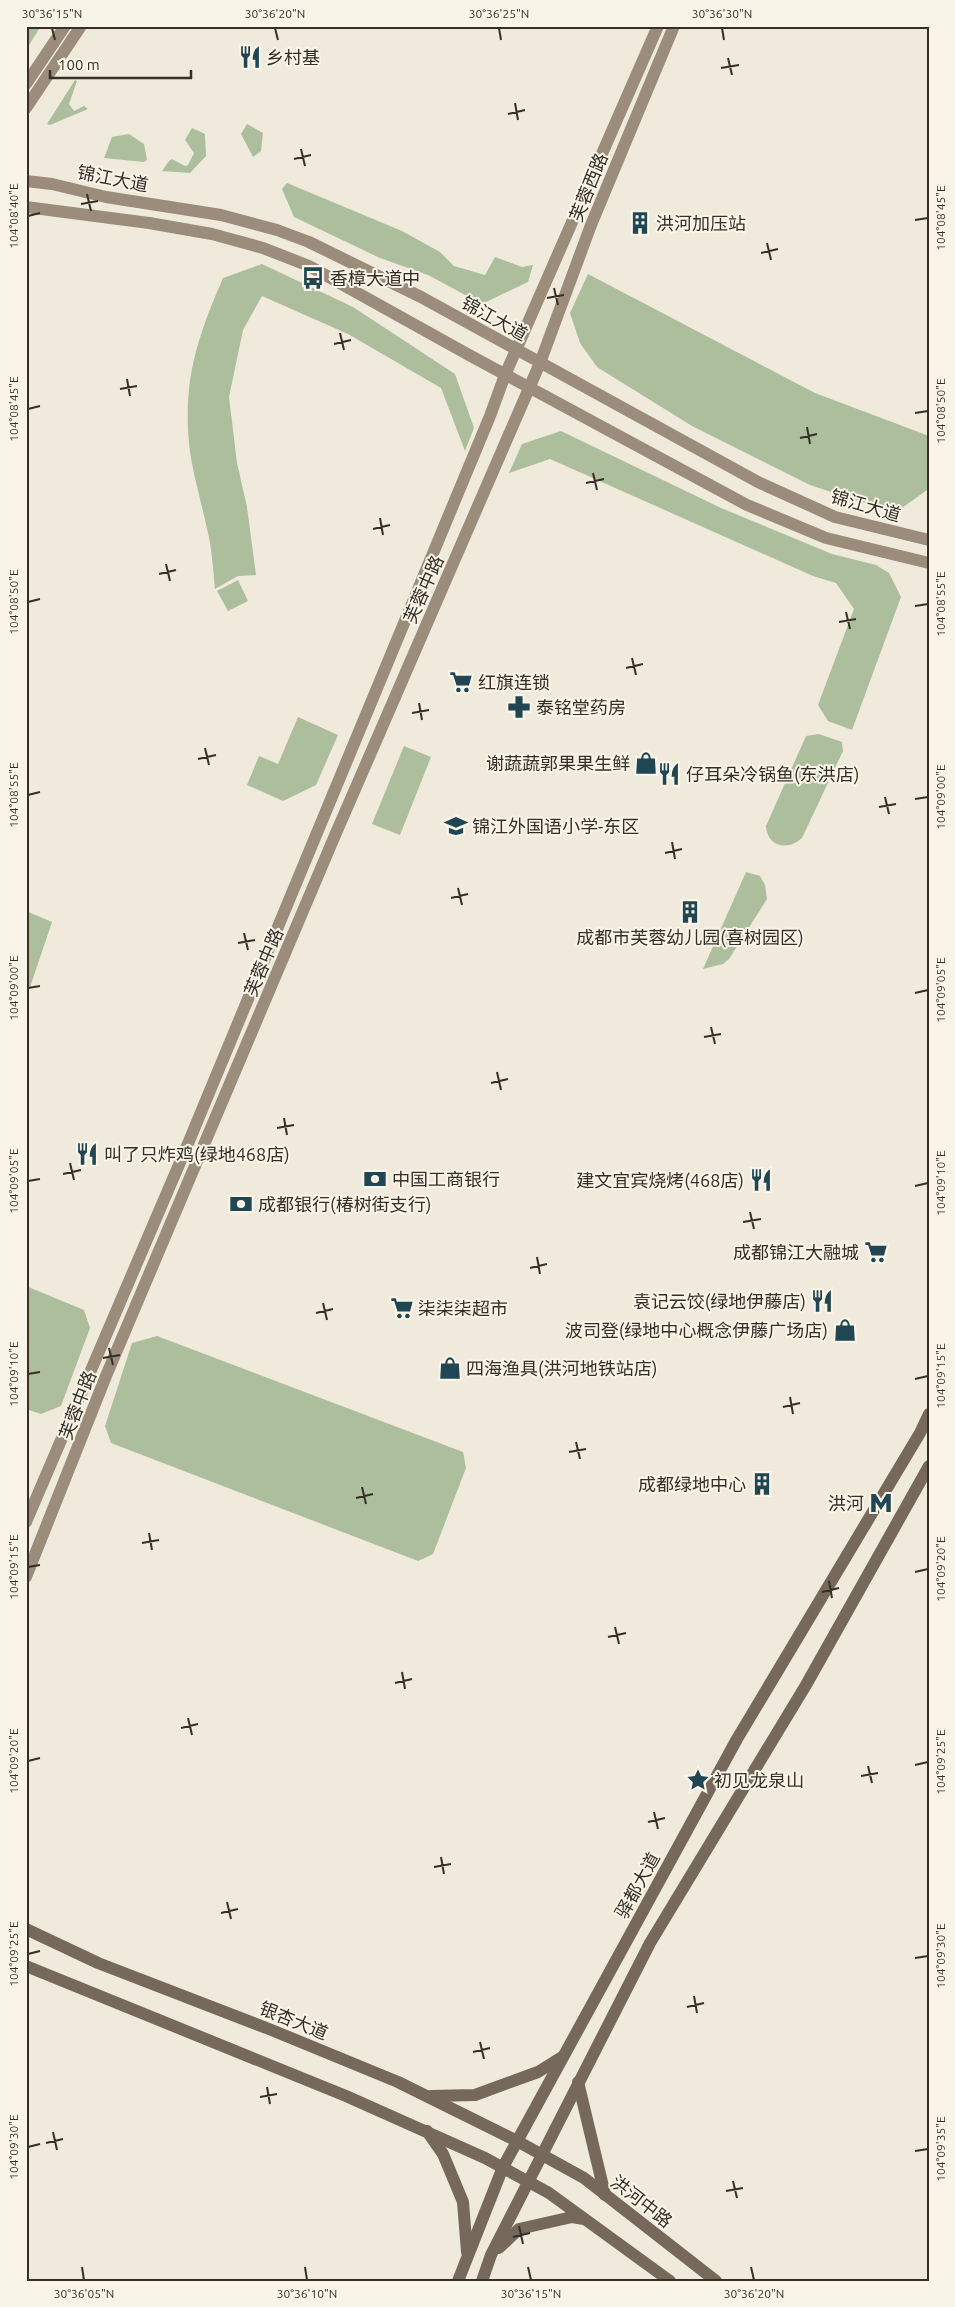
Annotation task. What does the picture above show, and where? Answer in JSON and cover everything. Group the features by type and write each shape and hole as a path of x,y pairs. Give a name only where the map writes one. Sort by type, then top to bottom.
{"main road":[{"path":"26,84 65,26"},
{"path":"26,108 81,26"},
{"name":"芙蓉西路","path":"517,350 658,26"},
{"name":"芙蓉西路","path":"540,363 591,224 674,26"},
{"name":"锦江大道","path":"26,181 52,184 106,197 221,216 277,230 309,242 420,297 758,482 835,517 929,540"},
{"path":"26,207 149,223 212,234 263,248 309,266 747,505 826,538 929,562"},
{"name":"芙蓉中路","path":"26,1522 187,1146 490,416 505,374 517,350"},
{"name":"芙蓉中路","path":"26,1577 106,1376 333,840 540,363"},
{"name":"驿都大道","path":"458,2281 503,2167 517,2140 737,1739 920,1433 929,1414"},
{"path":"482,2281 492,2255 650,1943 806,1685 929,1466"},
{"name":"银杏大道","path":"26,1929 98,1963 269,2029 398,2082 544,2154"},
{"path":"26,1966 427,2131 503,2167 530,2181 588,2220 670,2281"},
{"path":"427,2096 476,2095 538,2072 564,2055"},
{"path":"578,2082 605,2195"},
{"path":"427,2131 443,2154 463,2202 467,2258"},
{"name":"洪河中路","path":"544,2154 584,2178 716,2281"},
{"path":"492,2255 519,2229 572,2217 588,2220"}],"green space":[{"path":"26,26 41,26 26,50"},
{"path":"75,80 77,81 69,104 74,111 84,106 88,109 50,125 47,124"},
{"path":"247,124 263,133 261,151 253,157 241,134"},
{"path":"192,128 205,134 206,156 190,173 162,171 172,159 185,166 188,165 194,153 185,140"},
{"path":"129,134 144,144 147,160 144,162 104,158 112,137"},
{"path":"287,183 402,231 440,252 454,266 485,275 495,257 522,267 533,265 528,282 482,304 428,275 380,258 294,217 282,189"},
{"path":"262,264 353,307 455,374 474,428 465,451 441,388 348,334 262,296 243,330 229,397 237,463 247,507 256,575 238,576 215,589 210,544 190,454 188,398 194,358 206,319 223,278"},
{"path":"588,274 815,393 929,436 929,482 927,490 902,508 861,502 810,485 692,426 597,367 580,343 570,313"},
{"path":"561,431 721,508 832,554 876,565 889,573 901,597 852,730 828,721 818,705 854,609 836,583 813,576 550,459 509,473 522,444"},
{"path":"238,580 248,601 228,611 217,591"},
{"path":"298,717 338,735 316,785 283,801 247,785 259,756 278,764"},
{"path":"819,734 842,742 843,751 802,838 791,845 779,845 770,839 766,826 806,736"},
{"path":"404,746 431,757 400,835 372,824"},
{"path":"746,872 760,876 765,885 767,899 729,959 723,964 703,969"},
{"path":"26,911 52,922 26,999"},
{"path":"26,1286 84,1310 90,1328 61,1406 41,1414 26,1409"},
{"path":"157,1336 463,1452 466,1468 433,1554 418,1561 111,1443 105,1426 132,1343"}],"place":[{"name":"乡村基","path":"250,57"},
{"name":"洪河加压站","path":"640,223"},
{"name":"香樟大道中","path":"313,278"},
{"name":"红旗连锁","path":"461,682"},
{"name":"泰铭堂药房","path":"519,707"},
{"name":"谢蔬蔬郭果果生鲜","path":"646,763"},
{"name":"仔耳朵冷锅鱼(东洪店)","path":"669,774"},
{"name":"锦江外国语小学-东区","path":"456,826"},
{"name":"成都市芙蓉幼儿园(喜树园区)","path":"690,912"},
{"name":"叫了只炸鸡(绿地468店)","path":"87,1154"},
{"name":"中国工商银行","path":"375,1179"},
{"name":"建文宜宾烧烤(468店)","path":"761,1180"},
{"name":"成都银行(椿树街支行)","path":"241,1204"},
{"name":"成都锦江大融城","path":"876,1252"},
{"name":"袁记云饺(绿地伊藤店)","path":"822,1301"},
{"name":"柒柒柒超市","path":"402,1308"},
{"name":"波司登(绿地中心概念伊藤广场店)","path":"845,1330"},
{"name":"四海渔具(洪河地铁站店)","path":"450,1368"},
{"name":"成都绿地中心","path":"762,1484"},
{"name":"洪河","path":"881,1503"},
{"name":"初见龙泉山","path":"698,1780"}]}
